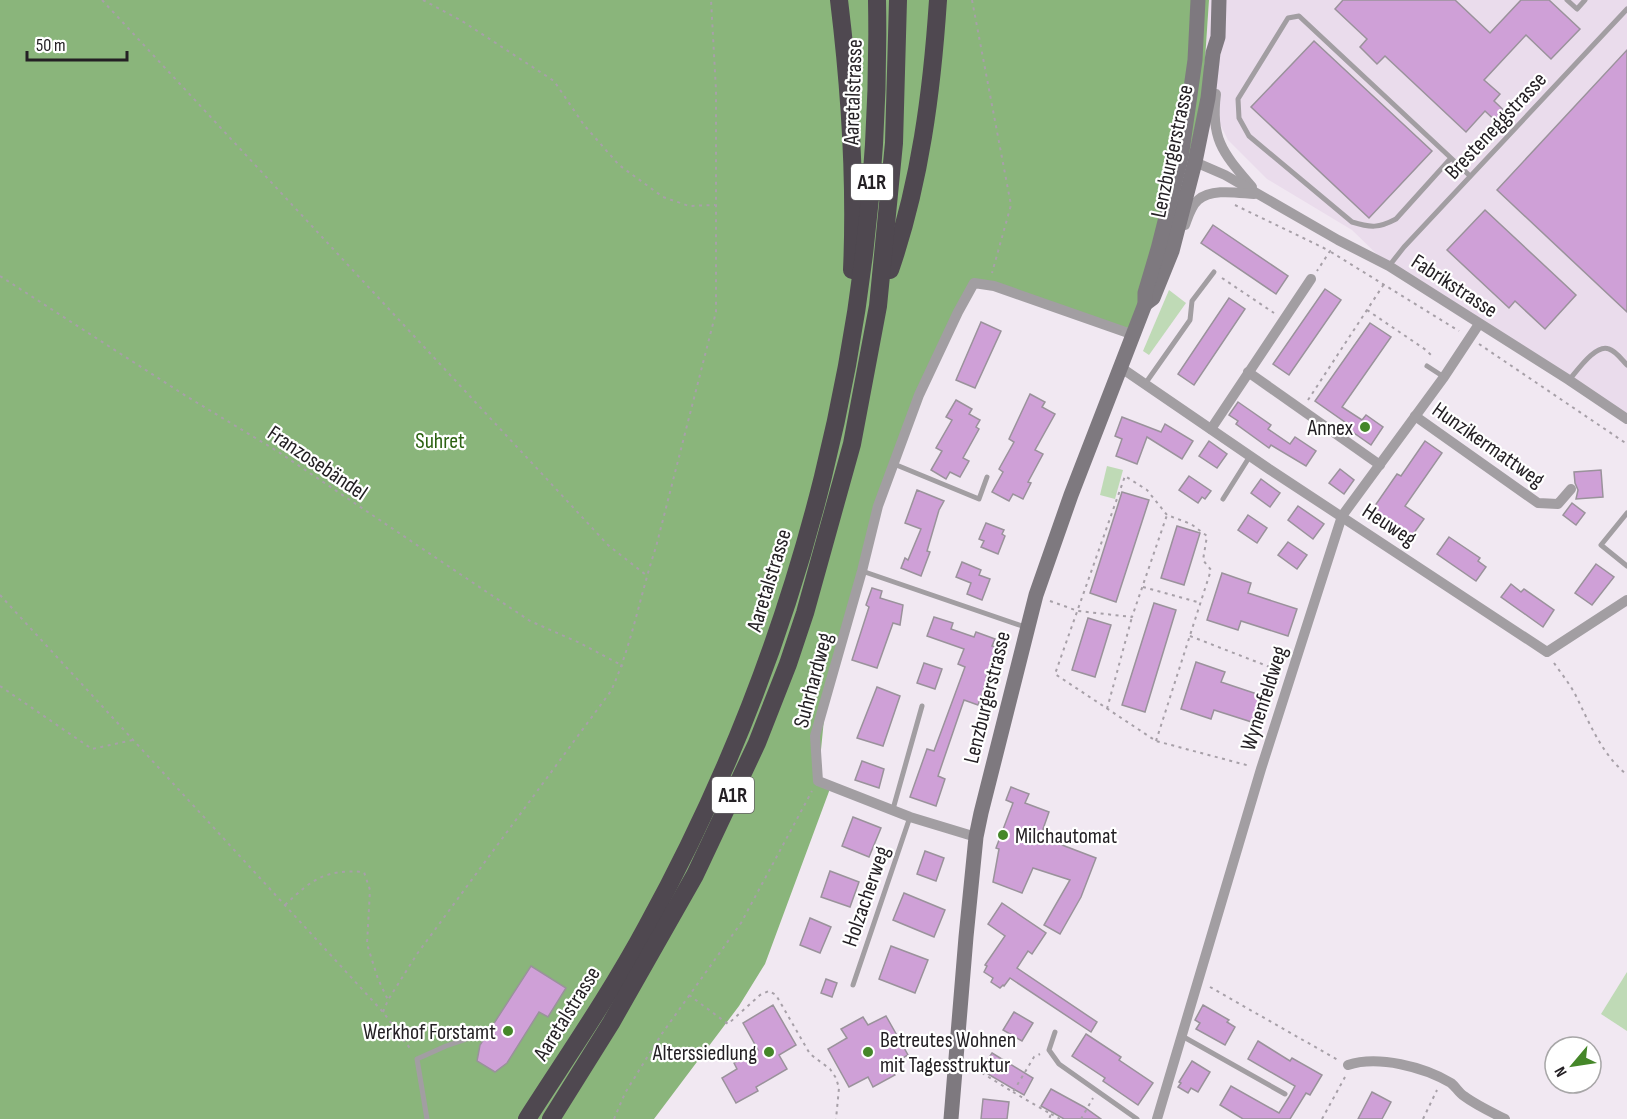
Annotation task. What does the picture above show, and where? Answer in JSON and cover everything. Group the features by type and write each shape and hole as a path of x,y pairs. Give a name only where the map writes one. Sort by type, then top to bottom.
{"highway":[{"path":"839,0 851,106 854,158 849,363"},
{"name":"Aaretalstrasse","path":"527,1119 590,1023 647,926 701,821 735,746 792,589 849,363 869,223 876,104 877,0"},
{"name":"Aaretalstrasse","path":"551,1119 611,1023 695,875 768,716 805,613 852,444 878,306 894,143 898,0"},
{"path":"878,306 903,232 920,157 930,93 938,0"}],"main road":[{"name":"Lenzburgerstrasse","path":"1145,304 1153,297 1172,251 1188,160 1198,0"},
{"name":"Lenzburgerstrasse","path":"951,1119 976,837 1026,628 1071,495 1145,304 1144,293 1206,109 1213,53 1218,38 1219,0"}],"street":[{"name":"Fabrikstrasse","path":"1218,38 1214,129 1221,147 1257,194"},
{"name":"Fabrikstrasse","path":"1188,160 1226,175 1389,266 1627,419"},
{"name":"Fabrikstrasse","path":"1172,251 1198,200 1208,195 1225,193 1257,194"},
{"path":"1211,429 1311,279"},
{"name":"Suhrhardweg","path":"818,781 815,736 878,506 920,395 958,312 974,283 988,285"},
{"path":"988,285 1134,335"},
{"name":"Wynenfeldweg","path":"1157,1119 1261,769 1342,516 1479,324"},
{"name":"Heuweg","path":"1120,367 1250,456 1547,652"},
{"name":"Heuweg","path":"1248,372 1380,465"},
{"name":"Hunzikermattweg","path":"1415,416 1538,503 1558,504 1570,489"},
{"path":"1547,652 1627,600"},
{"path":"818,781 910,817 976,837"},
{"path":"1348,1065 1373,1060 1434,1075 1454,1085 1462,1095 1505,1119"}],"lane":[{"path":"1567,0 1576,9 1585,0"},
{"name":"Bresteneggstrasse","path":"1389,266 1627,9"},
{"path":"1451,159 1396,219 1385,225 1368,228 1352,222 1249,136 1239,118 1238,99 1288,18 1299,16 1451,159 1470,177"},
{"path":"1144,384 1190,320 1192,301 1214,272"},
{"path":"1569,380 1593,352 1603,348 1611,349 1627,365"},
{"path":"1427,366 1445,374"},
{"path":"1223,500 1250,456"},
{"path":"894,464 979,499 987,477"},
{"path":"1627,513 1601,545 1627,566"},
{"path":"862,571 1026,628"},
{"path":"893,809 922,706"},
{"name":"Holzacherweg","path":"853,985 910,817"},
{"path":"1055,1032 1049,1050 1059,1064 1137,1119"},
{"path":"1182,1035 1285,1094"},
{"path":"427,1119 417,1059 476,1036"}],"path":[{"path":"102,0 608,544 646,575"},
{"path":"423,0 462,21 554,81 584,125 619,165 663,197 688,206 715,206"},
{"path":"383,1012 417,954 611,691 622,666 646,575 656,547 716,312 717,152 711,0"},
{"path":"972,0 1011,205 988,285"},
{"path":"1234,205 1330,251 1311,279"},
{"path":"1214,272 1284,320"},
{"name":"Franzosebändel","path":"0,276 176,390 277,451 530,621 580,643 622,666"},
{"path":"1302,410 1384,284"},
{"path":"1367,310 1426,350 1445,374"},
{"path":"1156,741 1211,570 1203,560 1207,536 1191,524 1167,515 1147,490 1125,476 1055,674 1156,741 1261,769"},
{"path":"1107,709 1132,616 1167,515"},
{"path":"1142,587 1201,603"},
{"path":"0,594 383,1012 417,1059"},
{"path":"1036,596 1078,611 1132,616"},
{"path":"1190,636 1291,675"},
{"path":"1547,652 1574,691 1596,738 1612,762 1627,775"},
{"path":"0,686 92,749 133,740"},
{"path":"614,1119 625,1093 661,1035 741,923 818,781"},
{"path":"285,905 300,890 320,877 342,870 364,872 370,890 367,944 378,979 388,1000"},
{"path":"1199,982 1348,1065 1345,1076 1322,1119"},
{"path":"689,995 728,1024 760,994 769,991 776,995 810,1054 830,1069 836,1078 839,1088 836,1119"},
{"path":"1013,1092 1035,1057 1049,1050"},
{"path":"956,1057 1060,1119"},
{"path":"1423,1119 1437,1092 1434,1075"},
{"path":"1081,1119 1097,1090"},
{"path":"1049,1119 1051,1114"}],"shaded area":[{"path":"1209,0 1627,0 1627,419 1389,266 1352,230 1267,179 1228,140 1203,90"}],"green space":[{"name":"Suhret","path":"0,0 1209,0 1203,90 1189,156 1134,335 975,283 958,312 878,506 827,689 818,780 831,786 765,964 739,1006 654,1119 0,1119"},
{"path":"1169,290 1186,303 1149,355 1143,351"},
{"path":"1107,466 1123,470 1115,499 1100,495"},
{"path":"1627,972 1627,1031 1601,1014"}],"building":[{"path":"1343,0 1455,0 1490,33 1521,0 1549,0 1580,29 1551,59 1526,35 1484,80 1500,94 1494,101 1511,117 1502,127 1485,111 1466,132 1385,56 1377,64 1360,47 1367,39 1335,9"},
{"path":"1314,41 1432,151 1369,218 1251,107"},
{"path":"1627,50 1627,312 1497,190"},
{"path":"1485,210 1576,295 1545,329 1515,301 1509,308 1447,250"},
{"path":"1213,225 1288,276 1276,294 1201,243"},
{"path":"1325,289 1341,300 1289,375 1273,364"},
{"path":"1229,298 1245,309 1194,385 1178,374"},
{"path":"981,322 1001,331 975,388 956,380"},
{"path":"1370,323 1391,337 1342,407 1362,420 1366,415 1383,427 1371,445 1347,428 1349,425 1315,401"},
{"path":"1030,394 1045,402 1042,407 1055,414 1035,450 1043,454 1028,482 1031,483 1023,499 1013,494 1009,501 992,492 1003,472 999,469 1014,442 1009,439"},
{"path":"956,400 972,409 969,414 980,420 976,427 979,429 963,458 969,461 960,477 950,472 946,479 931,470 942,451 936,448 952,420 946,417"},
{"path":"1238,402 1271,425 1268,429 1290,444 1295,437 1316,451 1306,466 1271,445 1269,448 1236,424 1238,421 1229,415"},
{"path":"1122,417 1161,432 1165,424 1193,441 1182,459 1147,437 1137,464 1116,456 1122,439 1115,436"},
{"path":"1209,441 1227,454 1217,468 1199,456"},
{"path":"1425,441 1442,453 1405,506 1424,519 1411,537 1372,510 1397,474 1401,476"},
{"path":"1340,469 1354,480 1344,494 1329,483"},
{"path":"1601,470 1603,497 1576,499 1578,490 1574,472"},
{"path":"1189,476 1211,491 1205,499 1202,497 1198,503 1179,490"},
{"path":"1261,479 1280,493 1270,507 1251,493"},
{"path":"917,490 944,501 939,510 927,551 930,552 921,576 901,568 905,558 908,560 921,529 905,523"},
{"path":"1122,492 1149,500 1116,602 1090,593"},
{"path":"1572,503 1585,513 1576,525 1563,515"},
{"path":"1298,506 1324,524 1313,539 1288,520"},
{"path":"1248,515 1267,528 1257,543 1238,530"},
{"path":"986,523 1004,530 1002,534 1005,536 998,554 981,547 984,541 979,539"},
{"path":"1177,526 1200,533 1184,585 1161,578"},
{"path":"1449,537 1480,558 1478,561 1486,567 1476,581 1437,554"},
{"path":"1288,542 1307,555 1297,569 1278,555"},
{"path":"962,562 981,570 979,575 990,579 982,600 967,594 971,583 956,577"},
{"path":"1596,564 1614,577 1592,605 1575,593"},
{"path":"1222,573 1251,583 1248,593 1297,609 1288,636 1241,621 1238,630 1207,620"},
{"path":"1511,584 1521,592 1524,589 1554,610 1543,627 1501,597"},
{"path":"872,588 882,591 880,598 903,605 900,625 893,623 877,668 852,660 869,607 866,605"},
{"path":"1154,603 1176,610 1145,712 1122,705"},
{"path":"934,617 953,623 951,629 974,637 976,632 995,639 992,646 996,647 978,705 964,700 938,776 945,779 936,806 910,797 927,749 934,751 965,667 958,664 964,649 927,636"},
{"path":"1088,618 1111,625 1095,677 1072,670"},
{"path":"1196,662 1225,672 1221,682 1269,698 1261,725 1214,710 1211,719 1181,709"},
{"path":"924,663 942,669 935,689 917,683"},
{"path":"877,687 900,696 883,746 857,738"},
{"path":"862,761 884,769 879,788 855,780"},
{"path":"1011,787 1029,794 1025,803 1049,812 1043,829 1065,837 1062,845 1096,858 1081,897 1060,934 1044,925 1070,880 1033,868 1022,893 993,882 999,849 996,848 1013,803 1006,800"},
{"path":"853,817 881,828 869,857 842,846"},
{"path":"925,851 944,858 936,881 917,874"},
{"path":"830,871 859,882 850,907 821,897"},
{"path":"904,893 945,910 934,937 893,920"},
{"path":"1002,903 1046,933 1032,954 1028,951 1017,968 1097,1022 1091,1032 1010,978 1000,988 991,982 993,978 984,972 987,966 985,965 1005,936 988,924"},
{"path":"810,918 831,927 820,953 800,945"},
{"path":"891,946 928,960 915,993 879,979"},
{"name":"Werkhof Forstamt","path":"531,966 566,988 548,1017 539,1012 507,1063 495,1072 477,1061 480,1045"},
{"path":"826,979 837,983 832,997 821,993"},
{"name":"Alterssiedlung","path":"773,1005 796,1045 779,1055 787,1069 756,1087 758,1091 736,1103 722,1078 737,1069 734,1063 758,1050 743,1023"},
{"path":"1203,1005 1229,1020 1227,1022 1235,1027 1225,1045 1196,1029 1200,1023 1195,1020"},
{"path":"1014,1012 1033,1023 1022,1041 1003,1030"},
{"name":"Betreutes Wohnen mit Tagesstruktur","path":"886,1016 908,1055 890,1065 895,1075 873,1087 868,1077 849,1087 828,1049 847,1038 841,1029 863,1017 868,1025"},
{"path":"1086,1034 1121,1057 1119,1060 1153,1083 1138,1105 1103,1081 1105,1078 1072,1056"},
{"path":"1258,1041 1290,1061 1292,1058 1322,1075 1310,1095 1306,1093 1290,1119 1243,1119 1220,1105 1231,1086 1279,1113 1289,1097 1295,1086 1248,1059"},
{"path":"992,1053 1033,1078 1024,1095 981,1070"},
{"path":"1192,1061 1210,1072 1198,1092 1191,1088 1188,1093 1178,1087"},
{"path":"1051,1089 1101,1119 1064,1119 1041,1106"},
{"path":"1372,1092 1391,1102 1382,1119 1358,1119"},
{"path":"983,1099 1009,1102 1007,1119 981,1119"}],"place":[{"name":"Annex","path":"1365,427"},
{"name":"Milchautomat","path":"1003,835"},
{"name":"Werkhof Forstamt","path":"508,1031"},
{"name":"Alterssiedlung","path":"769,1052"},
{"name":"Betreutes Wohnen mit Tagesstruktur","path":"868,1052"}]}
